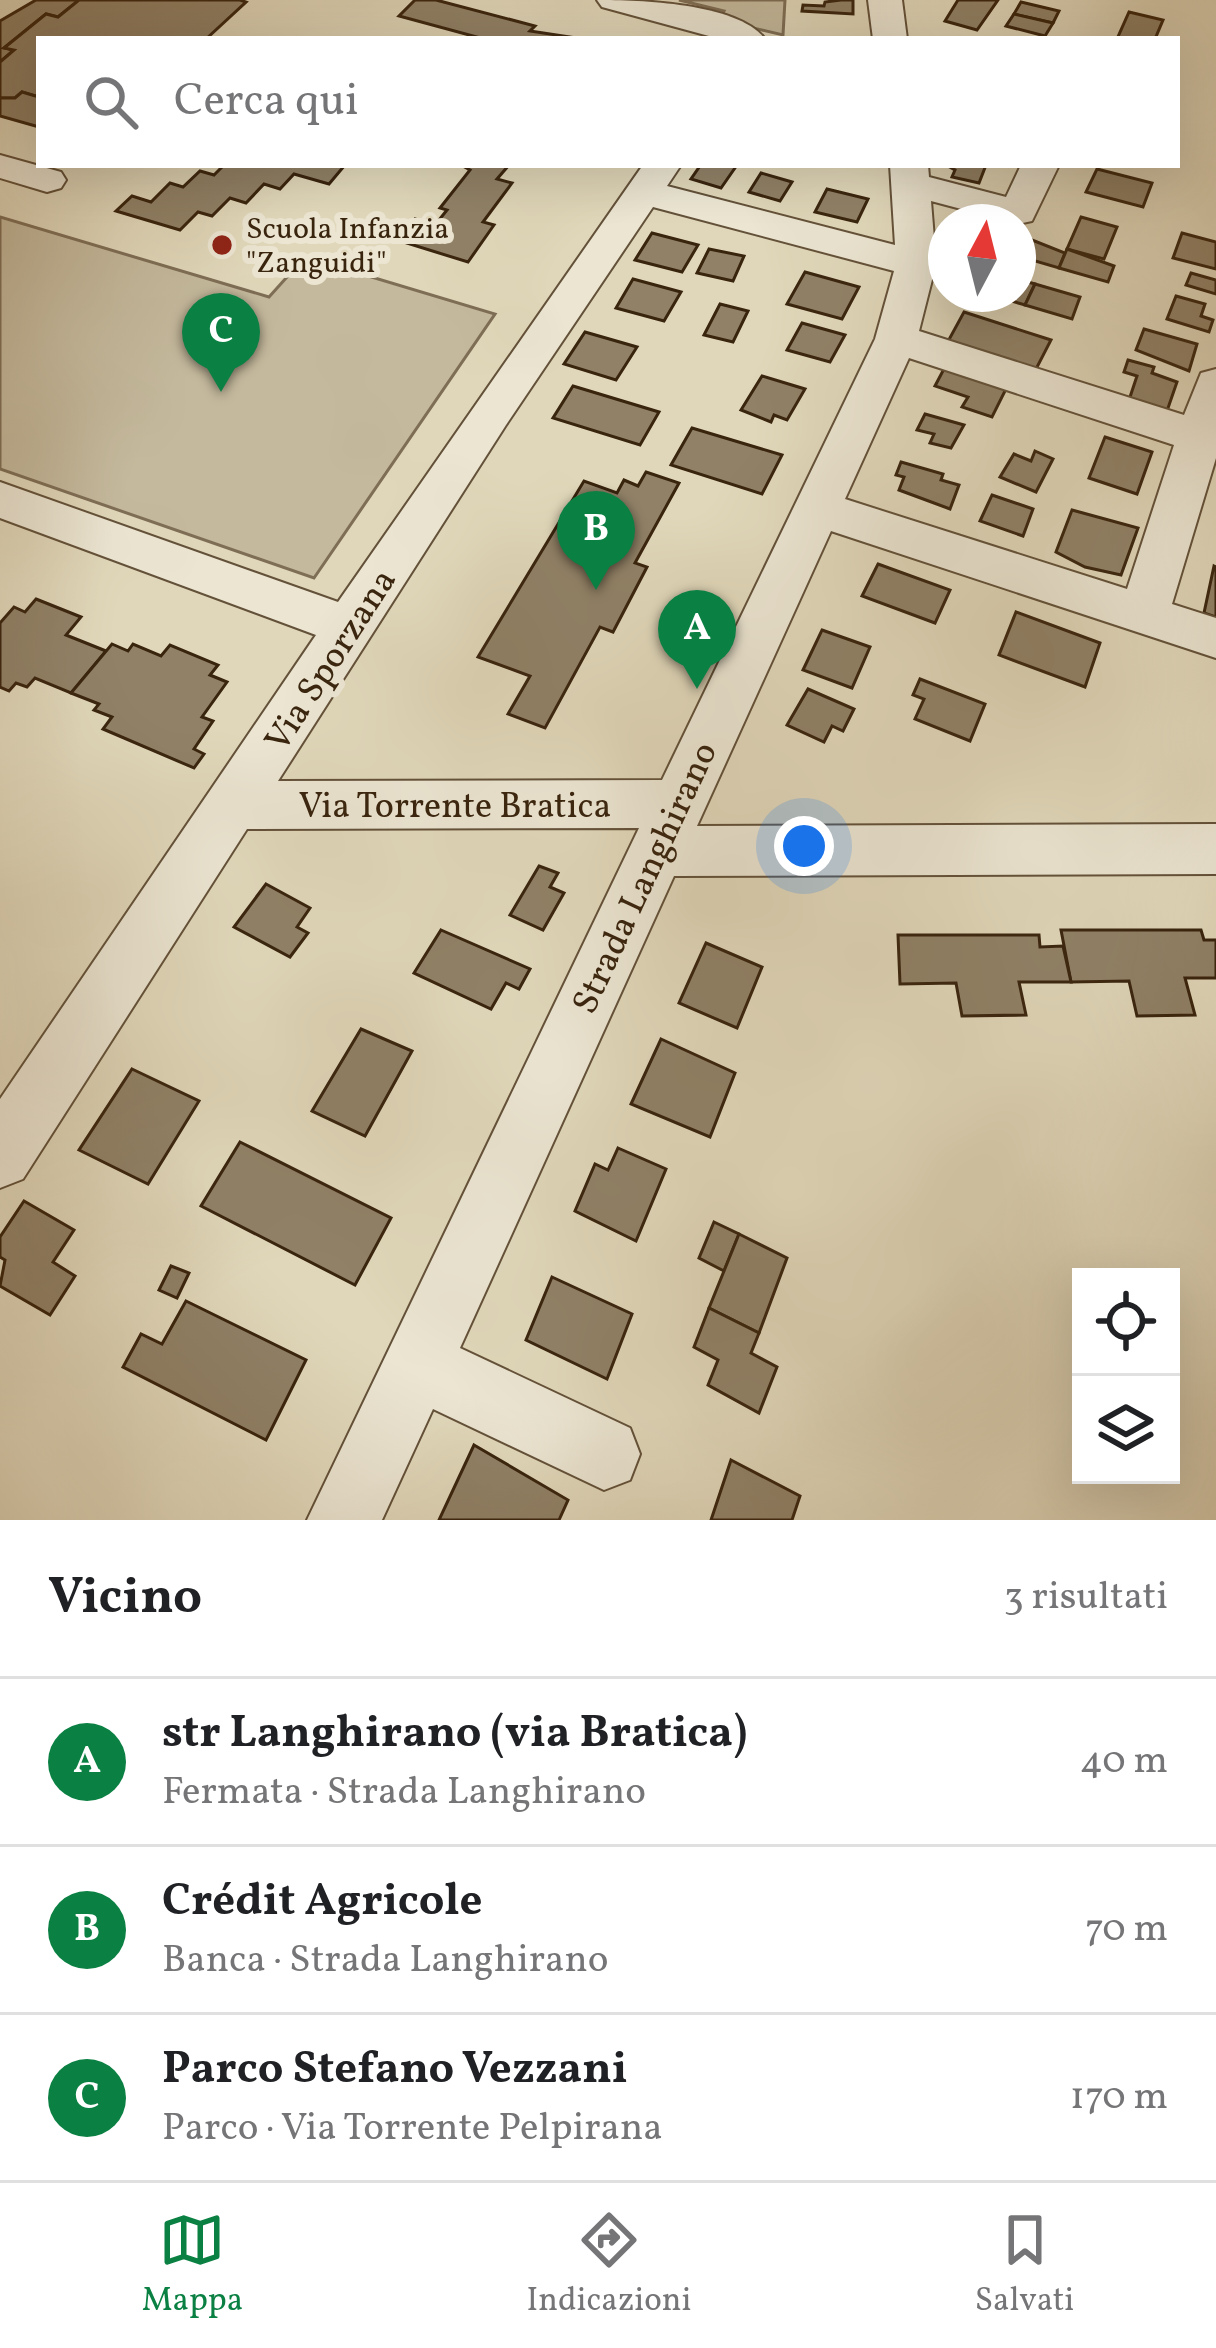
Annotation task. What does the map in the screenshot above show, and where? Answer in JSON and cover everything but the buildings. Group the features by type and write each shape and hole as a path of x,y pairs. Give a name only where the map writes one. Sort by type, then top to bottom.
{"street":[{"path":"614,0 741,36"},
{"path":"885,0 890,36"},
{"path":"0,166 47,180"},
{"name":"Strada Langhirano","path":"344,1520 896,339 916,264 911,174 1018,212 1039,168"},
{"path":"653,179 916,264"},
{"name":"Via Sporzana","path":"0,1156 653,179"},
{"path":"896,339 1209,440"},
{"path":"1145,612 1209,440 1216,384"},
{"path":"0,499 350,627"},
{"path":"818,508 1216,638"},
{"name":"Via Torrente Bratica","path":"232,805 1216,849"},
{"path":"415,1363 604,1454"}],"shaded area":[{"path":"679,0 785,0 783,35 719,20 724,11"},
{"path":"0,217 269,297 305,257 495,314 314,578 0,469"}],"place":[{"name":"Scuola Infanzia \"Zanguidi\"","path":"222,245"},
{"name":"Parco Stefano Vezzani","path":"221,392"},
{"name":"Crédit Agricole","path":"596,590"},
{"name":"str Langhirano (via Bratica)","path":"697,689"}]}
